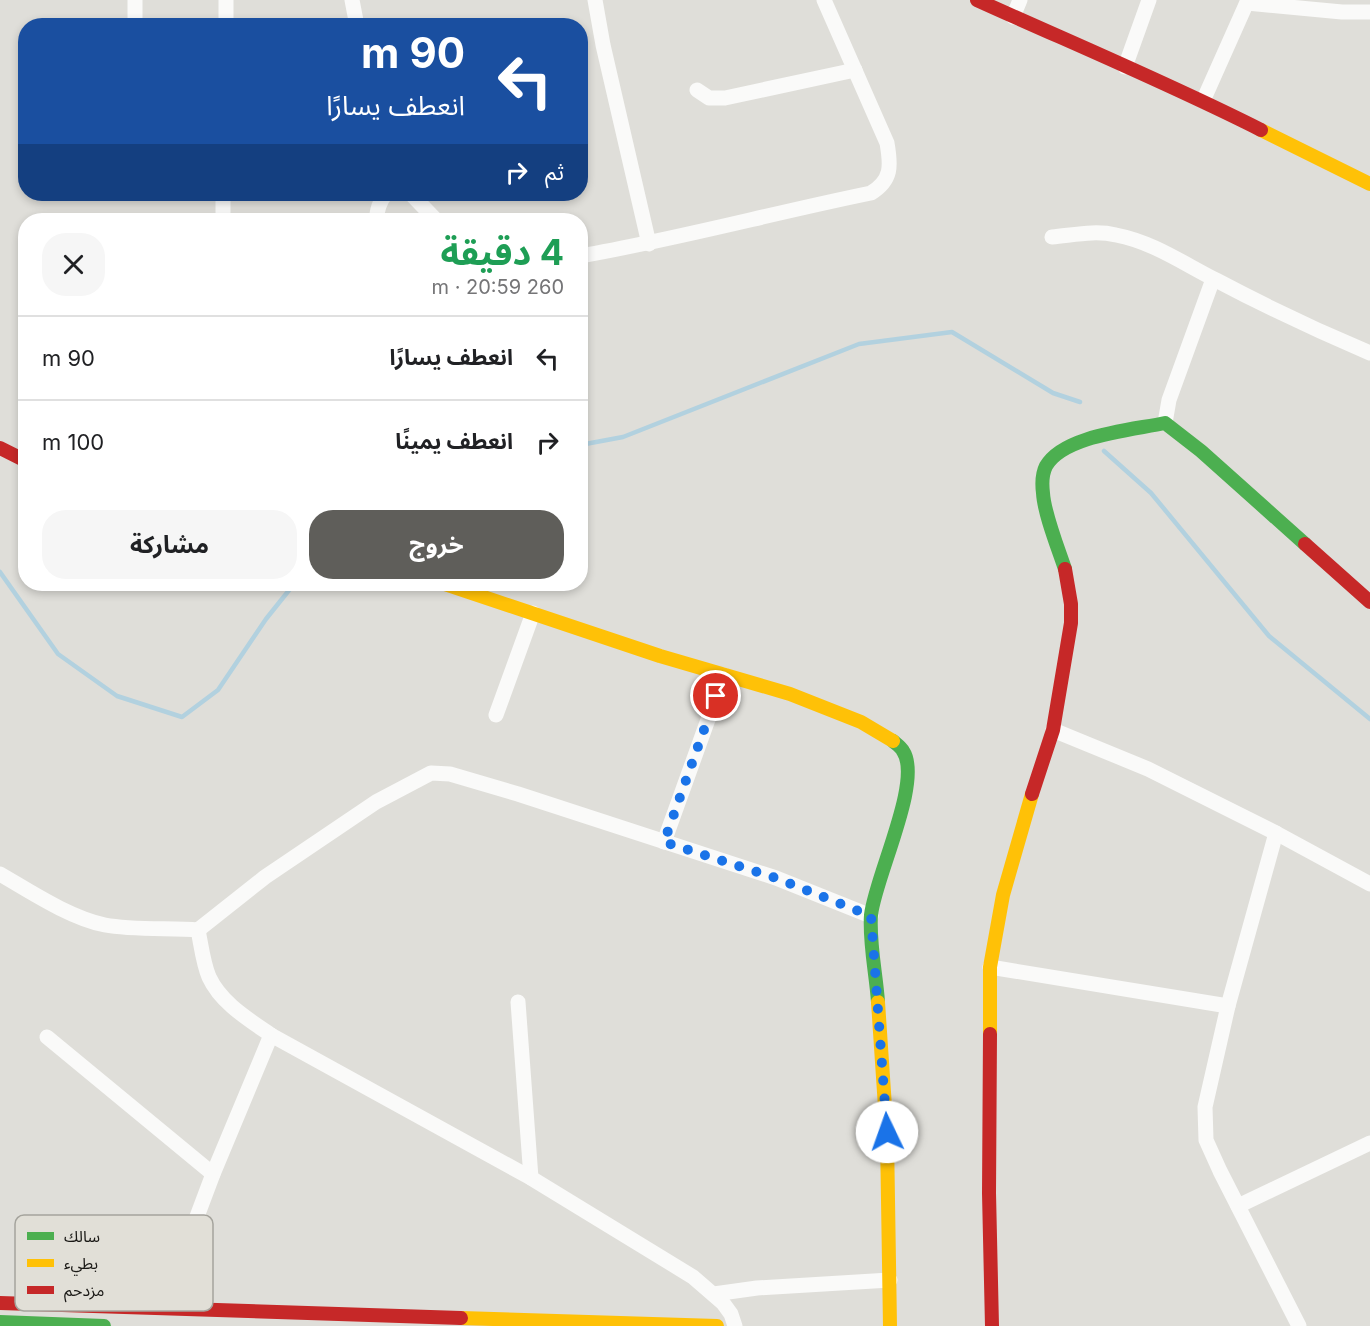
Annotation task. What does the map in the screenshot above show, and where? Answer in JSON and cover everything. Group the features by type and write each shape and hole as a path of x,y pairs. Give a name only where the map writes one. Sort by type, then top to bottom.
{"street":[{"path":"135,0 135,18"},
{"path":"226,0 226,18"},
{"path":"352,0 355,18"},
{"path":"594,0 649,244"},
{"path":"588,255 649,244 870,193 880,187 888,175 890,164 887,143 824,0"},
{"path":"977,0 1125,67 1155,78 1370,184"},
{"path":"1012,17 1020,0"},
{"path":"1125,67 1149,0"},
{"path":"1203,101 1247,2 1342,12 1370,12"},
{"path":"697,90 709,98 725,98 855,70"},
{"path":"418,201 429,213"},
{"path":"1053,237 1095,232 1116,235 1175,257 1302,324 1370,353"},
{"path":"1165,423 1169,400 1213,279"},
{"path":"992,1326 989,1193 990,967 1003,895 1053,729 1066,657 1071,604 1068,576 1043,498 1042,488 1046,466 1058,454 1074,445 1110,434 1165,423 1201,451 1370,602"},
{"path":"0,448 18,457"},
{"path":"466,591 663,657 774,689 856,721 892,739 905,753 909,765 908,787 880,870 871,916 886,1110 890,1326"},
{"path":"496,715 533,613"},
{"path":"664,842 724,675"},
{"path":"1053,729 1148,769 1276,832 1370,884"},
{"path":"0,874 96,923 121,927 198,930 274,870 376,802 430,773 450,774 477,781 776,878 871,916"},
{"path":"1276,832 1228,1006 1205,1107 1206,1140 1296,1325"},
{"path":"198,930 209,976 220,994 240,1014 271,1035 531,1178 693,1277 714,1294 731,1314 735,1326"},
{"path":"990,967 1228,1006"},
{"path":"518,1002 531,1178"},
{"path":"198,1215 271,1035"},
{"path":"47,1037 213,1174"},
{"path":"1238,1206 1370,1143"},
{"path":"714,1294 757,1288 890,1280"},
{"path":"0,1303 15,1303"},
{"path":"213,1311 406,1322 717,1326"},
{"path":"0,1322 104,1326"}],"waterway":[{"path":"588,444 623,437 859,344 952,332 1053,393 1080,402"},
{"path":"1104,451 1151,493 1269,636 1370,719"},
{"path":"0,572 58,654 117,696 182,717 218,690 266,619 288,591"}],"traffic: fast":[{"path":"1065,569 1044,501 1043,480 1046,466 1068,447 1083,441 1165,423 1201,451 1305,544"},
{"path":"878,1002 871,915 874,898 903,806 907,784 908,765 903,751 893,741"},
{"path":"0,1322 104,1326"}],"traffic: slow":[{"path":"1261,130 1370,184"},
{"path":"466,591 660,656 790,694 861,722 893,741"},
{"path":"990,1034 990,967 1003,895 1032,794"},
{"path":"878,1002 887,1137 890,1326"},
{"path":"461,1318 717,1326"}],"traffic: jam":[{"path":"977,0 1261,130"},
{"path":"0,448 18,457"},
{"path":"1305,544 1370,602"},
{"path":"1032,794 1053,730 1071,623 1071,604 1065,569"},
{"path":"990,1034 989,1193 992,1326"},
{"path":"0,1303 15,1303"},
{"path":"213,1310 461,1318"}],"route":[{"path":"716,696 664,842 776,878 871,916 887,1132"}]}
